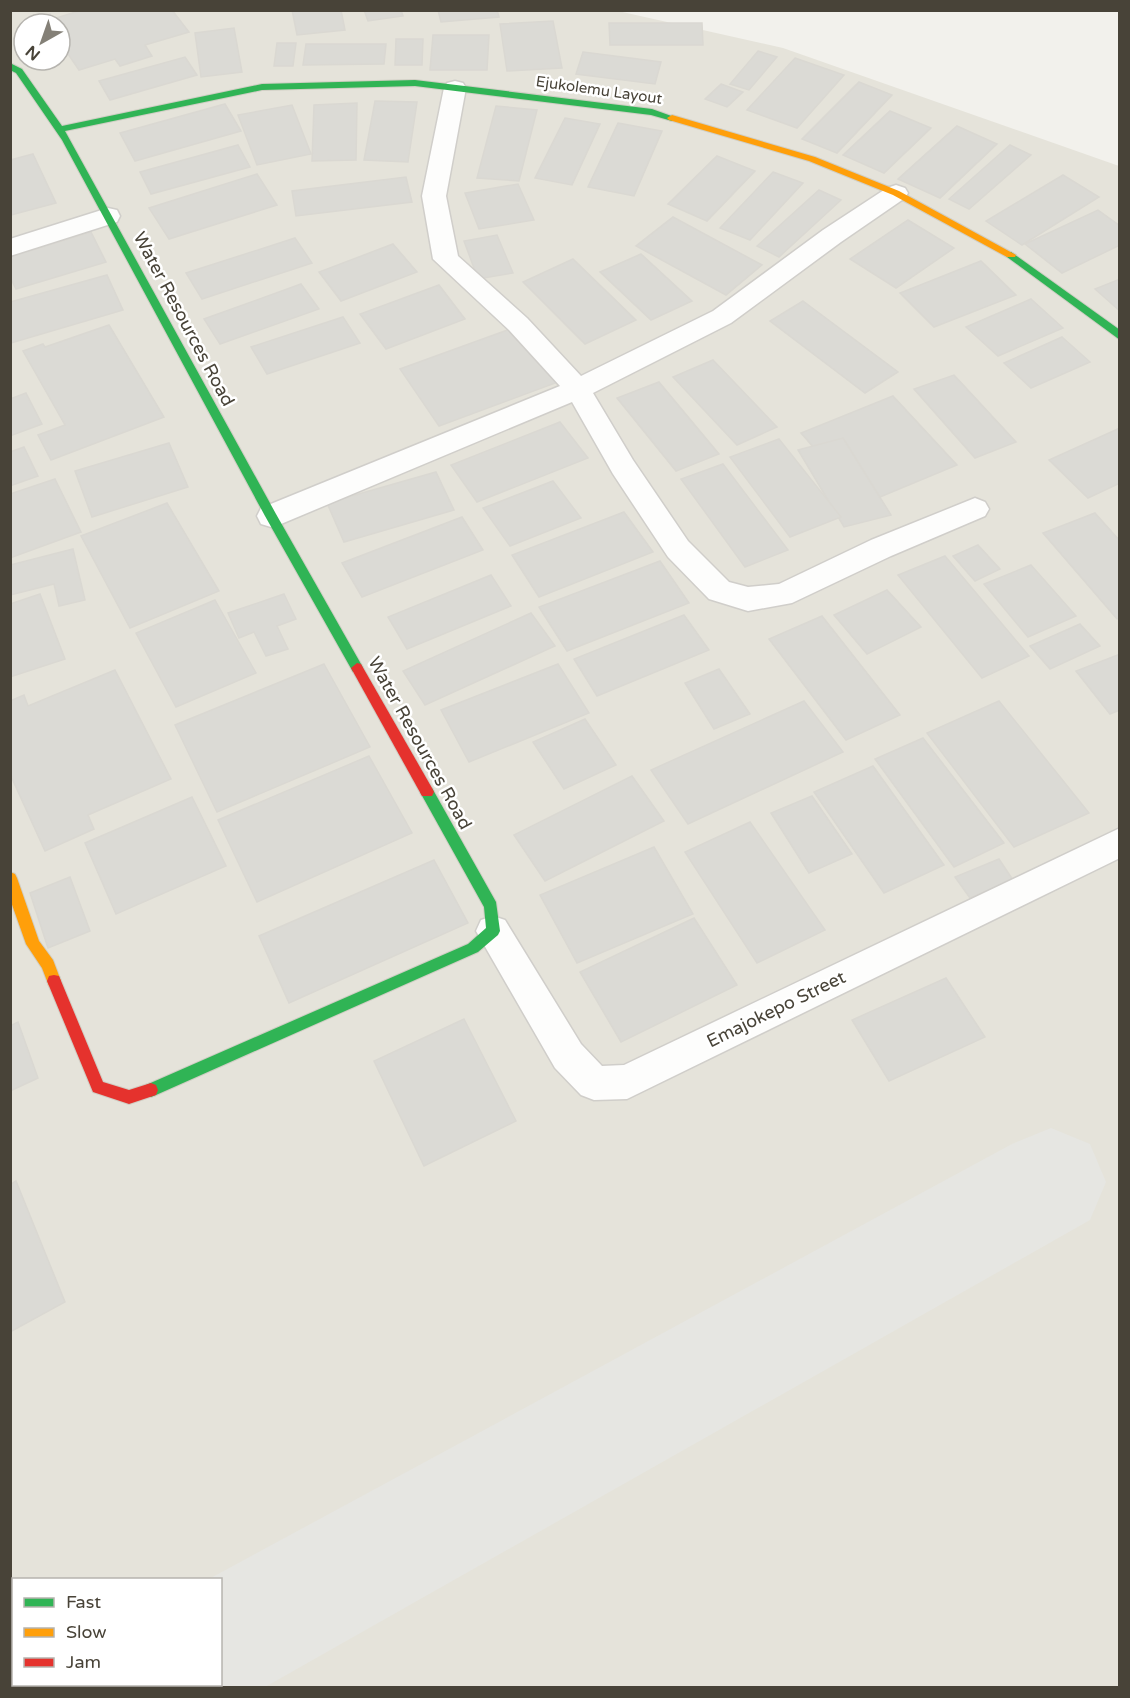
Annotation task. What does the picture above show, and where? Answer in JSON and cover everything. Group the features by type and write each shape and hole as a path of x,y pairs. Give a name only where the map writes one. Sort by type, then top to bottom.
{"street":[{"name":"Water Resources Road","path":"10,66 19,71 60,129 271,516 491,906 493,931"},
{"name":"Ejukolemu Layout","path":"60,129 262,87 415,83 652,112 812,159 896,193 1005,251 1119,336"},
{"path":"455,88 434,196 446,259 518,324 578,389 623,467 678,549 719,591 748,599 782,595 819,580 881,548 975,509"},
{"path":"271,516 578,389 722,317 832,236 896,193"},
{"path":"10,248 108,216"},
{"name":"Emajokepo Street","path":"493,931 568,1056 594,1083 627,1082 1119,842"},
{"path":"10,878 22,941 48,965 98,1086 129,1097 165,1086 473,948 493,931"}],"shaded area":[{"path":"11,11 618,11 783,48 1119,166 1119,1687 11,1688"}],"building":[{"path":"82,10 172,10 189,32 145,45 152,56 120,66 115,59 79,70 72,60 72,13"},
{"path":"292,10 341,10 345,30 297,35"},
{"path":"364,10 401,10 403,16 368,21"},
{"path":"438,10 497,10 499,17 441,22"},
{"path":"553,21 562,68 507,71 500,24"},
{"path":"609,23 702,23 703,45 610,45"},
{"path":"234,28 242,72 201,77 195,33"},
{"path":"433,35 489,35 487,70 430,70"},
{"path":"396,39 423,39 422,65 395,65"},
{"path":"277,43 296,43 293,66 274,66"},
{"path":"306,44 386,44 384,64 303,65"},
{"path":"758,51 777,57 749,90 730,84"},
{"path":"583,52 661,62 655,84 576,74"},
{"path":"185,57 197,75 110,100 99,81"},
{"path":"795,58 844,75 797,128 747,110"},
{"path":"859,82 892,95 837,153 802,139"},
{"path":"721,84 743,92 727,107 705,99"},
{"path":"375,101 417,102 408,162 364,160"},
{"path":"357,103 356,160 312,161 314,105"},
{"path":"225,104 241,131 135,161 120,133"},
{"path":"292,105 311,154 257,165 238,115"},
{"path":"496,106 537,110 519,181 477,178"},
{"path":"890,111 931,128 884,173 843,155"},
{"path":"565,118 600,124 572,185 535,178"},
{"path":"618,123 662,131 634,196 588,187"},
{"path":"957,126 997,144 940,198 898,179"},
{"path":"238,145 250,167 151,194 140,172"},
{"path":"1010,145 1031,155 969,209 949,199"},
{"path":"33,154 56,203 11,215 10,160"},
{"path":"717,156 755,171 707,221 668,204"},
{"path":"773,172 803,183 750,240 720,228"},
{"path":"257,174 277,205 169,239 149,208"},
{"path":"1063,175 1099,197 1022,245 986,221"},
{"path":"406,177 412,202 296,216 292,191"},
{"path":"518,184 534,220 479,229 465,193"},
{"path":"819,190 841,200 779,257 757,246"},
{"path":"1098,210 1120,226 1120,245 1062,273 1025,244"},
{"path":"673,217 762,265 726,295 636,246"},
{"path":"908,220 954,248 896,288 850,259"},
{"path":"91,232 106,262 16,289 10,277 10,257"},
{"path":"497,235 513,273 478,279 464,241"},
{"path":"295,238 312,263 202,299 186,273"},
{"path":"393,244 417,272 341,301 319,272"},
{"path":"641,254 692,301 651,320 600,272"},
{"path":"573,259 636,320 585,344 523,282"},
{"path":"981,261 1016,295 934,327 900,293"},
{"path":"107,275 123,310 11,343 10,302"},
{"path":"1120,279 1120,311 1095,289"},
{"path":"301,284 319,309 220,344 204,319"},
{"path":"439,285 465,319 386,349 360,314"},
{"path":"1031,299 1063,328 998,356 966,327"},
{"path":"803,301 898,372 865,393 770,321"},
{"path":"343,317 360,343 267,374 251,347"},
{"path":"109,325 164,417 51,460 38,435 65,425 23,351 43,344 45,347"},
{"path":"516,327 558,382 439,426 400,369"},
{"path":"1062,337 1090,362 1031,388 1004,363"},
{"path":"713,360 777,427 737,445 673,377"},
{"path":"954,375 1016,442 975,458 914,389"},
{"path":"659,382 719,454 676,471 617,398"},
{"path":"26,393 42,424 10,436 10,399"},
{"path":"893,396 957,465 863,504 801,433"},
{"path":"560,422 588,458 477,502 451,465"},
{"path":"1120,428 1120,483 1088,498 1049,460"},
{"path":"843,438 891,515 844,527 798,450"},
{"path":"779,439 841,517 790,537 730,457"},
{"path":"169,443 188,487 92,517 75,471"},
{"path":"24,447 38,476 10,486 10,452"},
{"path":"723,464 788,550 745,567 681,479"},
{"path":"436,472 454,510 344,542 327,503"},
{"path":"55,479 81,532 10,558 10,494"},
{"path":"553,481 581,518 510,546 483,508"},
{"path":"167,503 219,591 130,628 81,536"},
{"path":"624,512 653,552 539,597 512,555"},
{"path":"1095,513 1120,541 1120,618 1117,619 1043,533"},
{"path":"462,517 483,550 362,597 342,563"},
{"path":"978,545 1000,569 975,581 953,556"},
{"path":"73,549 85,600 59,606 54,584 10,595 10,565"},
{"path":"945,556 1029,656 982,678 898,575"},
{"path":"660,561 689,603 567,651 539,607"},
{"path":"1031,565 1076,616 1028,637 984,584"},
{"path":"491,575 511,606 407,649 388,617"},
{"path":"887,590 921,627 867,654 834,615"},
{"path":"40,594 65,659 10,677 10,604"},
{"path":"284,594 296,619 277,626 288,649 266,656 254,632 239,638 228,613"},
{"path":"215,600 256,673 176,707 136,633"},
{"path":"531,613 555,646 425,705 403,671"},
{"path":"684,615 709,650 597,696 574,659"},
{"path":"822,616 900,715 846,740 769,639"},
{"path":"1080,624 1100,646 1050,669 1030,646"},
{"path":"1120,654 1120,710 1110,714 1076,671"},
{"path":"324,664 370,747 217,812 175,725"},
{"path":"558,664 589,713 469,762 441,710"},
{"path":"719,669 750,714 714,729 685,683"},
{"path":"115,670 171,779 88,815 94,829 45,851 10,774 10,701 24,695 28,706"},
{"path":"804,701 843,752 688,824 651,770"},
{"path":"999,701 1089,813 1014,847 927,733"},
{"path":"585,719 616,765 564,789 533,742"},
{"path":"923,738 1004,843 954,867 875,759"},
{"path":"369,756 412,833 257,902 218,820"},
{"path":"873,766 944,865 884,893 814,792"},
{"path":"632,776 664,821 545,881 514,835"},
{"path":"812,796 852,854 809,873 771,813"},
{"path":"192,797 226,866 116,914 85,843"},
{"path":"750,822 825,930 757,963 685,852"},
{"path":"654,847 693,914 577,963 540,895"},
{"path":"999,859 1013,880 970,898 955,877"},
{"path":"434,860 468,923 289,1003 259,936"},
{"path":"70,877 90,931 48,948 30,893"},
{"path":"694,918 737,985 621,1042 580,972"},
{"path":"946,978 985,1037 889,1081 852,1020"},
{"path":"464,1019 516,1121 424,1166 374,1061"},
{"path":"18,1022 38,1078 10,1091 10,1026"},
{"path":"16,1181 65,1302 10,1332 10,1185"}],"taxiway":[{"path":"222,1641 1051,1182"}],"traffic: fast":[{"path":"10,66 19,71 67,140 271,516 357,668"},
{"path":"60,129 262,87 415,83 652,112 672,118"},
{"path":"1011,255 1120,336"},
{"path":"151,1090 473,948 493,931 491,906 427,792"}],"traffic: slow":[{"path":"672,118 812,159 896,193 1011,255"},
{"path":"10,878 33,944 48,965 54,981"}],"traffic: jam":[{"path":"357,668 427,792"},
{"path":"54,981 98,1087 129,1097 151,1090"}]}
